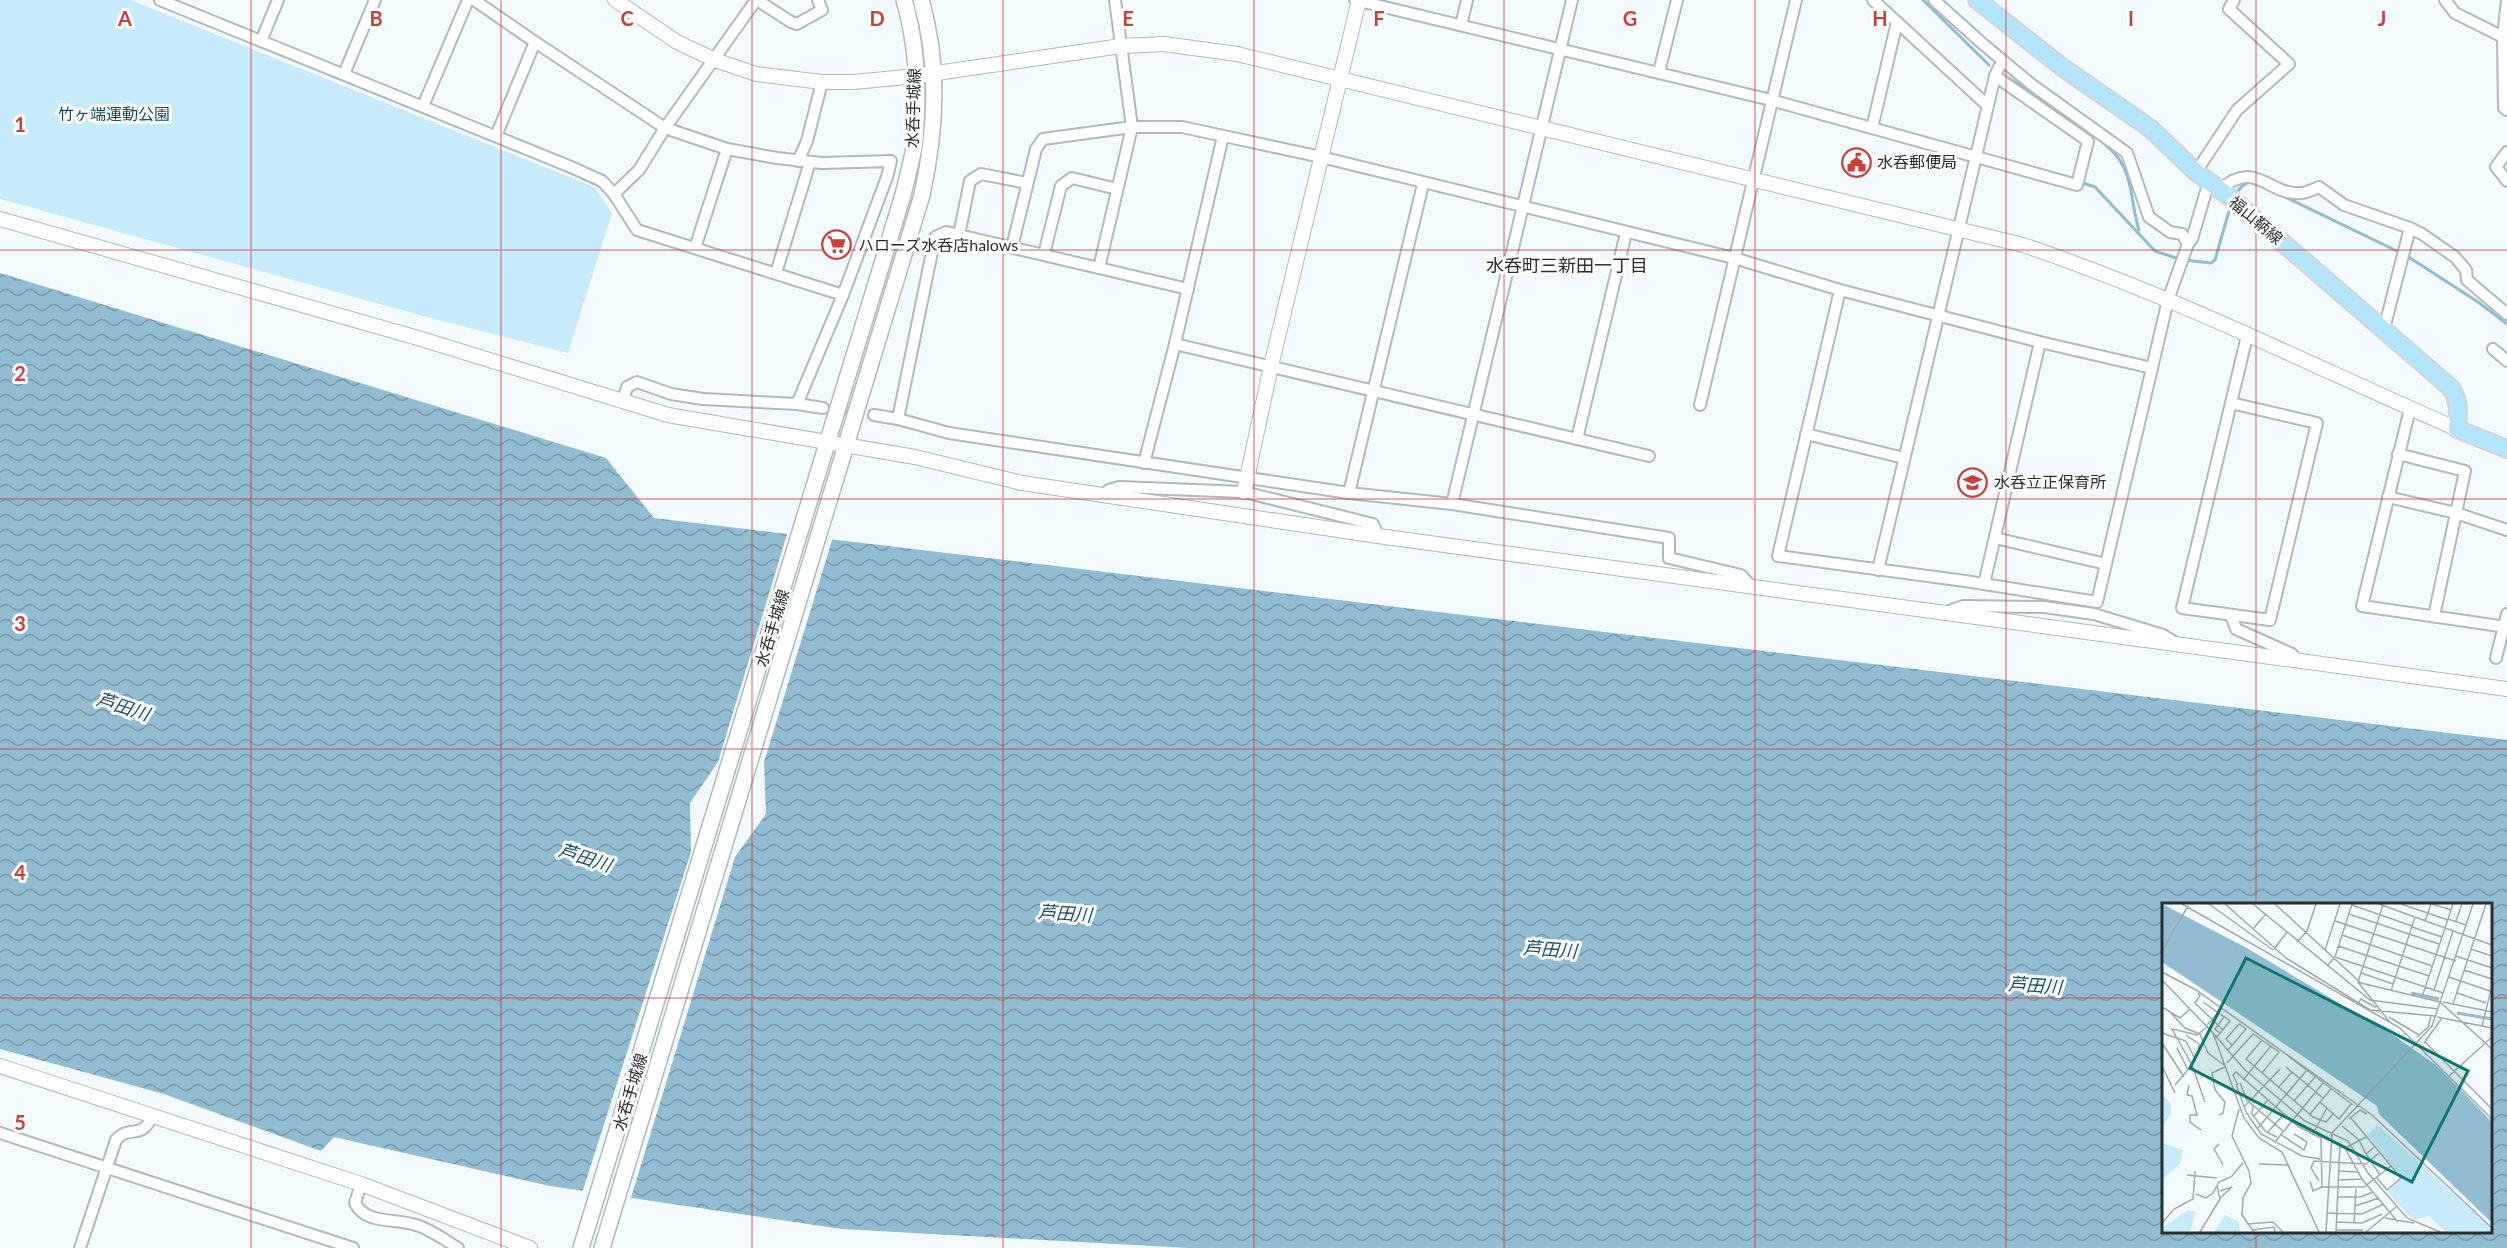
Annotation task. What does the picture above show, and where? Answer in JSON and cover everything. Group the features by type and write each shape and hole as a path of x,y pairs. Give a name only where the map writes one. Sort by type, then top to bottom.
{"main road":[{"name":"水呑手城線","path":"582,1245 903,195 915,141 916,76 914,48 904,0"},
{"name":"水呑手城線","path":"602,1248 922,195 934,127 934,73 932,47 921,0"},
{"name":"福山鞆線","path":"1977,0 2062,67 2151,129 2451,388 2457,397 2459,408 2457,429"},
{"path":"2457,429 2507,449"}],"street":[{"path":"160,0 602,181 614,194 637,230 843,295"},
{"path":"261,41 278,0"},
{"path":"344,74 375,0"},
{"path":"423,106 468,0"},
{"path":"474,0 665,128 727,149 798,161 891,161 843,295 797,404"},
{"path":"615,0 663,33 715,60 756,74 822,82 854,82 916,76 1121,46 1164,44 1237,54 2023,245 2076,262 2168,300 2457,429"},
{"path":"614,194 639,170 665,128 757,0 797,24 822,10 818,0"},
{"path":"1100,268 1132,127 1115,0"},
{"path":"1245,485 1270,366 1342,80 1358,0 1771,100 2076,185 2088,141 1997,72 1984,45"},
{"path":"1461,25 1467,0"},
{"path":"1452,504 1572,0"},
{"path":"1659,72 1677,0"},
{"path":"1700,405 1796,0"},
{"path":"1873,0 1988,105"},
{"path":"1934,0 2031,84 2127,153 2149,217 2170,232 2182,234 2188,244"},
{"path":"2094,615 2168,300 2188,244 2193,239 2218,188 2237,110 2289,64 2229,9 2235,0"},
{"path":"2445,0 2455,13 2505,38"},
{"path":"2507,0 2504,108 2507,110"},
{"path":"1872,128 1897,22"},
{"path":"496,136 535,42"},
{"path":"1878,570 1997,72"},
{"path":"1997,72 2031,84"},
{"path":"798,161 807,141 822,82"},
{"path":"1012,247 1035,149 1043,139 1132,127 1182,128 1321,158 1734,258 1840,290 2040,342 2152,368"},
{"path":"1144,463 1175,344 1223,136"},
{"path":"695,248 727,149"},
{"path":"2507,152 2496,167 2507,182"},
{"path":"776,273 810,162"},
{"path":"959,235 970,181 981,174 1027,183"},
{"path":"2218,188 2241,177 2254,177 2300,194 2319,187 2344,205 2410,228 2455,257 2466,270 2467,280 2507,314"},
{"path":"1044,254 1061,186 1072,178 1117,189"},
{"path":"1349,494 1423,184"},
{"path":"0,219 417,338 668,416 915,457 1022,483 1378,536 2507,689"},
{"path":"2384,329 2410,228"},
{"path":"898,419 934,237 946,232 1188,289"},
{"path":"1577,439 1626,232"},
{"path":"1840,290 1778,556 2097,602"},
{"path":"2231,403 2317,423 2270,620 2182,608 2247,336"},
{"path":"1984,584 2040,342"},
{"path":"1175,344 1649,456"},
{"path":"2493,349 2507,361"},
{"path":"623,401 627,387 637,382 671,394 703,399 797,404 823,408"},
{"path":"2410,409 2362,606 2505,627"},
{"path":"874,415 949,433 1144,463 1245,485 1373,524 1378,536"},
{"path":"1806,434 1904,458"},
{"path":"2398,454 2465,471 2434,616"},
{"path":"1101,496 1108,490 1119,487 1245,485 1452,504 1669,538 1669,558 1741,575 1751,586"},
{"path":"2388,497 2456,513 2507,530"},
{"path":"1995,538 2106,564"},
{"path":"1946,612 1963,606 2044,607 2094,615 2163,635 2177,645"},
{"path":"2496,658 2507,614"},
{"path":"2231,615 2236,629 2292,654 2295,661"},
{"path":"0,1066 361,1184 530,1248"},
{"path":"80,1248 119,1136 125,1132 140,1132 148,1126 152,1116"},
{"path":"0,1133 353,1248"},
{"path":"361,1184 356,1203 360,1212 369,1217 417,1225 458,1248"}],"green space":[{"name":"竹ヶ端運動公園","path":"0,0 131,0 594,187 612,213 568,353 423,316 0,199"}],"water":[{"name":"芦田川","path":"0,273 606,458 654,518 2507,740 2507,1248 1189,1248 842,1229 550,1186 334,1137 321,1151 164,1094 0,1049"}],"pier":[{"path":"788,531 833,537 764,762 766,814 735,857 630,1201 582,1193 691,852 690,803 718,762"}],"waterway":[{"path":"1923,0 1989,65"},
{"path":"2005,76 2069,117 2115,154 2126,172 2139,230"},
{"path":"2235,195 2242,186 2249,182"},
{"path":"2083,183 2095,187 2155,251 2179,259"},
{"path":"2277,193 2401,253"},
{"path":"2185,260 2211,263 2215,260 2231,204"},
{"path":"2407,256 2478,302 2507,324"}],"tunnel":[{"path":"823,408 874,415"}],"place":[{"name":"水呑郵便局","path":"1856,162"},
{"name":"ハローズ水呑店halows","path":"837,245"},
{"name":"水呑立正保育所","path":"1973,482"}],"district":[{"name":"水呑町三新田一丁目","path":"1567,266"}]}
